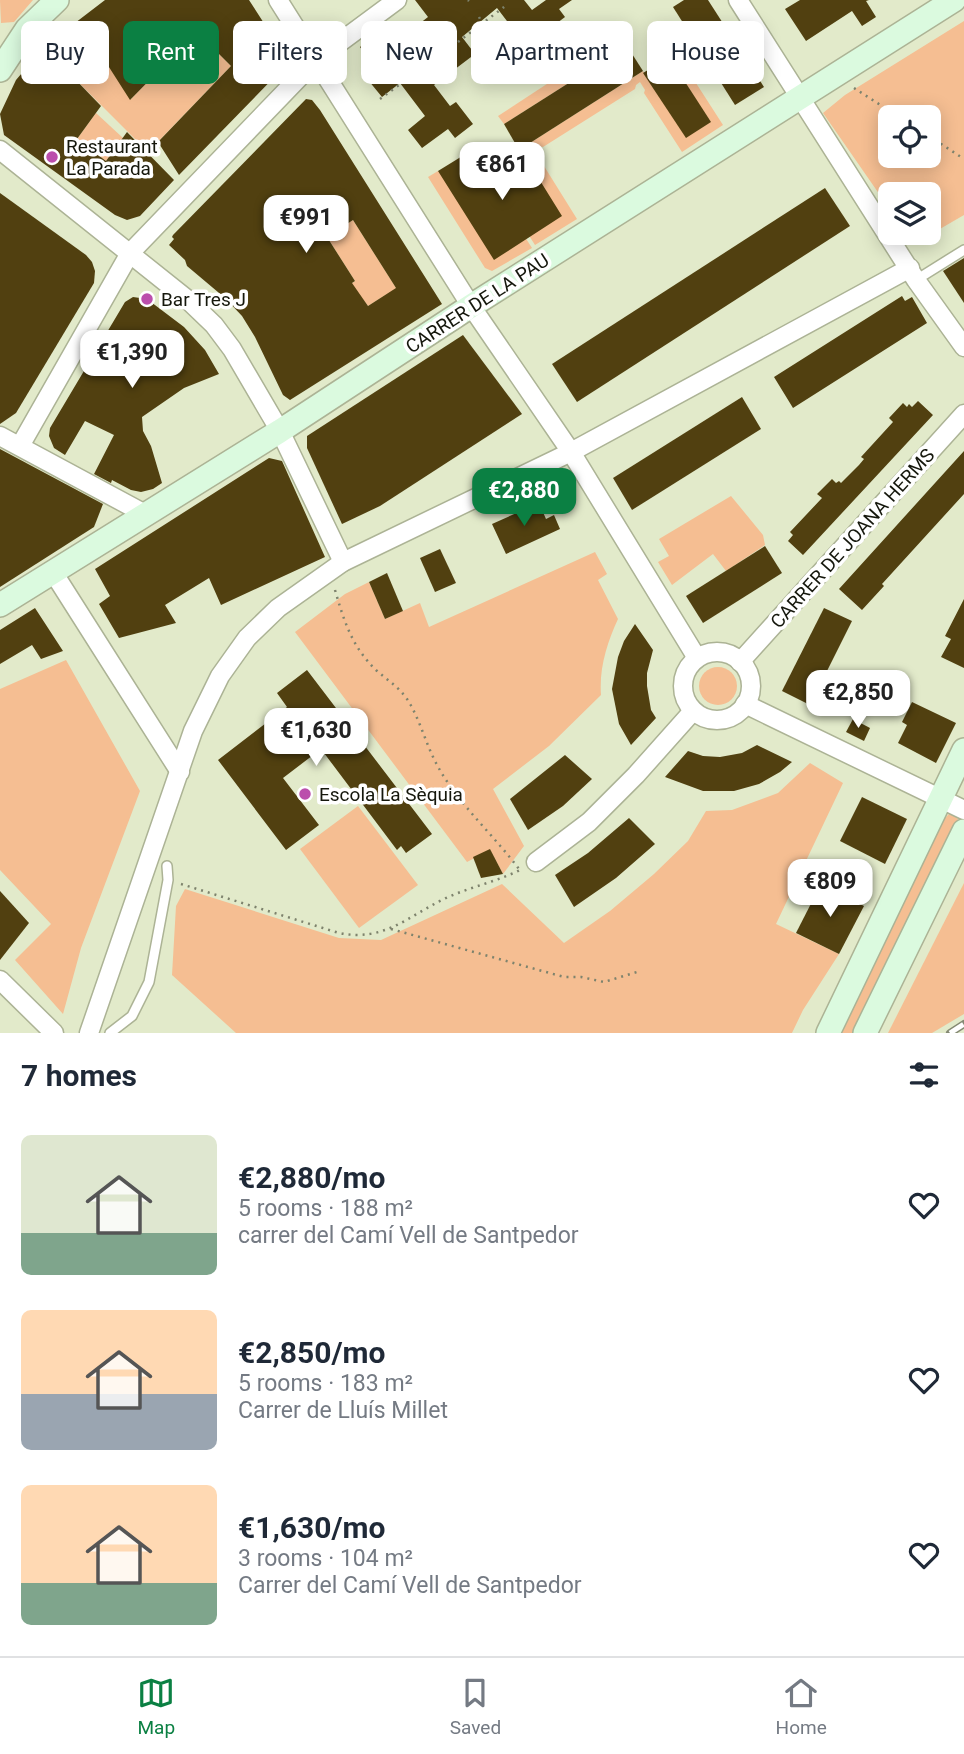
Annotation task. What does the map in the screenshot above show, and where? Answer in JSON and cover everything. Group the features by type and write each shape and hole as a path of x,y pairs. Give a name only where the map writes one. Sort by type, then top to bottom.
{"street":[{"path":"0,70 27,29 57,0"},
{"path":"278,0 291,21"},
{"path":"347,37 397,0"},
{"path":"738,0 913,274 964,348"},
{"name":"CARRER DE LA PAU","path":"0,605 280,431 471,306 954,0"},
{"path":"20,446 131,253 293,84"},
{"path":"331,84 471,306 571,452 697,658"},
{"path":"0,150 131,253 214,325 232,349 280,431 338,565"},
{"path":"89,1033 194,731 220,676 247,638 278,608 338,565 571,452 913,274"},
{"name":"CARRER DE JOANA HERMS","path":"740,662 964,414"},
{"path":"0,436 145,514"},
{"path":"53,572 180,772"},
{"path":"719,652 740,662 750,677 749,696 737,713 727,719 715,720 693,711 685,698 683,684 687,669 697,658 719,652"},
{"path":"745,704 964,810"},
{"path":"528,866 589,822 693,711"},
{"path":"828,1033 964,750"},
{"path":"865,1033 964,831"},
{"path":"0,980 54,1033"}],"lane":[{"path":"913,274 964,250"},
{"path":"110,1033 132,1016 149,982 168,880 167,866"}],"path":[{"path":"488,21 508,4"},
{"path":"479,17 482,21"},
{"path":"458,41 471,32"},
{"path":"833,76 880,105"},
{"path":"380,99 400,84"},
{"path":"941,144 964,159"},
{"path":"168,880 340,933 358,936 391,929 443,900 528,866 458,796 436,763 417,717 397,686 377,671 359,652 345,626 335,589 338,565"},
{"path":"391,929 564,977 581,977 604,982 637,972"}],"shaded area":[{"path":"0,0 33,0 14,22 1,23"},
{"path":"964,21 964,215 941,228 941,182 878,182 878,192 823,113 845,95"},
{"path":"219,54 231,66 219,78"},
{"path":"109,66 131,99 146,84 214,84 148,152 80,84 109,84"},
{"path":"643,71 647,84 651,84 686,137 710,122 686,84 697,84 723,125 682,152 644,93 640,82 635,89 543,147 538,146 530,152 539,158 577,219 535,245 488,171 495,166 537,231 561,216 519,150 623,84 633,84 633,77"},
{"path":"547,84 567,84 504,124 498,116"},
{"path":"96,113 123,138 106,161 77,139"},
{"path":"470,151 532,248 492,271 485,268 428,177 438,171 492,199 464,155"},
{"path":"335,208 346,224 353,220 398,291 387,294 368,306 351,284 355,281 327,237"},
{"path":"731,496 763,535 765,545 726,571 713,554 672,585 658,562 669,556 659,539"},
{"path":"595,552 607,574 598,580 618,619 605,656 601,695 549,746 493,789 524,846 503,874 490,850 467,862 295,632 345,594 369,582 385,619 420,603 429,627"},
{"path":"66,660 140,791 81,948 63,1014 15,960 51,924 0,870 0,689"},
{"path":"718,667 732,672 737,686 732,700 718,705 704,700 699,686 704,672"},
{"path":"810,763 843,783 776,924 839,954 803,1010 792,1033 236,1033 172,975 176,906 185,889 339,938 381,940 502,884 564,943 610,911 654,874 688,841 706,811 732,810 778,793"},
{"path":"358,806 418,885 359,928 300,849"},
{"path":"950,813 957,814 958,821 852,1033 838,1033 943,820"},
{"path":"964,883 964,1014 932,1033 888,1033"}],"building":[{"path":"105,0 249,0 263,21 233,21 233,84 268,84 179,175 158,142 214,84 219,84 219,78 231,66 219,54 219,21 123,21 123,84 146,84 130,100 109,67 109,21 78,21"},
{"path":"415,0 524,0 532,10 546,0 572,0 559,9 565,17 560,21 507,21 497,8 481,21 471,21 471,30 462,37 471,49 471,57 457,68 457,21 423,21 428,17"},
{"path":"684,0 708,0 722,21 682,21 673,7"},
{"path":"800,0 869,0 866,1 876,17 862,26 852,11 806,41 785,9"},
{"path":"633,55 643,71 633,77"},
{"path":"21,74 21,84 80,84 101,106 77,139 106,161 127,132 174,180 140,216 127,220 115,215 4,135 0,114"},
{"path":"371,84 399,84 382,97"},
{"path":"401,84 435,84 450,106 456,102 473,124 455,138 448,129 422,148 408,130 425,116"},
{"path":"567,84 623,84 519,150 504,124"},
{"path":"650,84 686,84 711,122 686,138"},
{"path":"722,84 762,84 764,87 735,105"},
{"path":"306,99 312,100 442,304 290,400 283,395 242,316 187,266 185,260 169,245 174,239 173,235","holes":["353,220 396,288 368,306 327,237"]},
{"path":"521,150 562,216 494,260 438,171 464,155 477,178"},
{"path":"825,188 850,226 577,402 552,364"},
{"path":"0,193 86,255 95,271 94,283 16,413 0,424"},
{"path":"964,258 964,303 943,271"},
{"path":"902,296 905,301 912,297 927,323 793,408 774,377"},
{"path":"133,297 147,299 184,327 205,350 219,374 184,388 142,417 143,431 151,446 162,483 141,492 112,480 111,483 94,474 114,435 85,421 65,455 54,448 49,436 50,428 125,302"},
{"path":"463,335 522,414 380,506 342,524 307,448 307,436"},
{"path":"742,397 761,429 632,510 613,478"},
{"path":"918,401 933,415 803,555 788,541 793,535 790,532 822,498 817,494 832,479 841,483 859,465 864,459 861,457 893,422 889,418 903,403 912,407"},
{"path":"0,449 103,504 94,527 0,587"},
{"path":"964,451 964,494 882,584 884,586 862,610 839,589"},
{"path":"269,458 282,461 325,557 221,605 209,578 165,605 176,623 119,638 99,604 110,596 95,569"},
{"path":"539,503 546,519 554,515 560,529 506,554 492,524"},
{"path":"765,546 782,573 703,623 686,596"},
{"path":"440,549 456,583 435,592 420,558"},
{"path":"387,573 403,611 385,619 369,582"},
{"path":"964,599 964,668 941,657 951,639 945,636"},
{"path":"35,608 63,651 41,659 32,645 0,664 0,630"},
{"path":"824,608 852,621 810,705 782,691"},
{"path":"635,624 653,650 647,673 647,686 651,710 656,718 631,745 619,724 612,689 618,657"},
{"path":"307,670 432,834 406,853 401,846 397,850 321,749 283,778 319,825 286,850 218,760 287,707 277,693"},
{"path":"912,702 956,723 936,763 898,743 907,725 902,722"},
{"path":"853,719 870,728 864,741 846,732"},
{"path":"757,745 792,762 759,784 734,791 703,791 665,777 688,751 703,756 720,757 742,753"},
{"path":"565,755 592,779 563,806 528,830 510,799"},
{"path":"862,797 907,819 885,864 840,841"},
{"path":"629,818 655,844 616,878 574,907 555,875 588,853"},
{"path":"490,849 503,874 481,878 473,857"},
{"path":"821,884 864,906 839,954 796,933"},
{"path":"0,891 29,923 0,960"}],"railway":[{"path":"950,1033 964,1024"}],"place":[{"name":"Restaurant La Parada","path":"52,157"},
{"name":"Bar Tres J","path":"147,299"},
{"name":"Escola La Sèquia","path":"305,794"}]}
